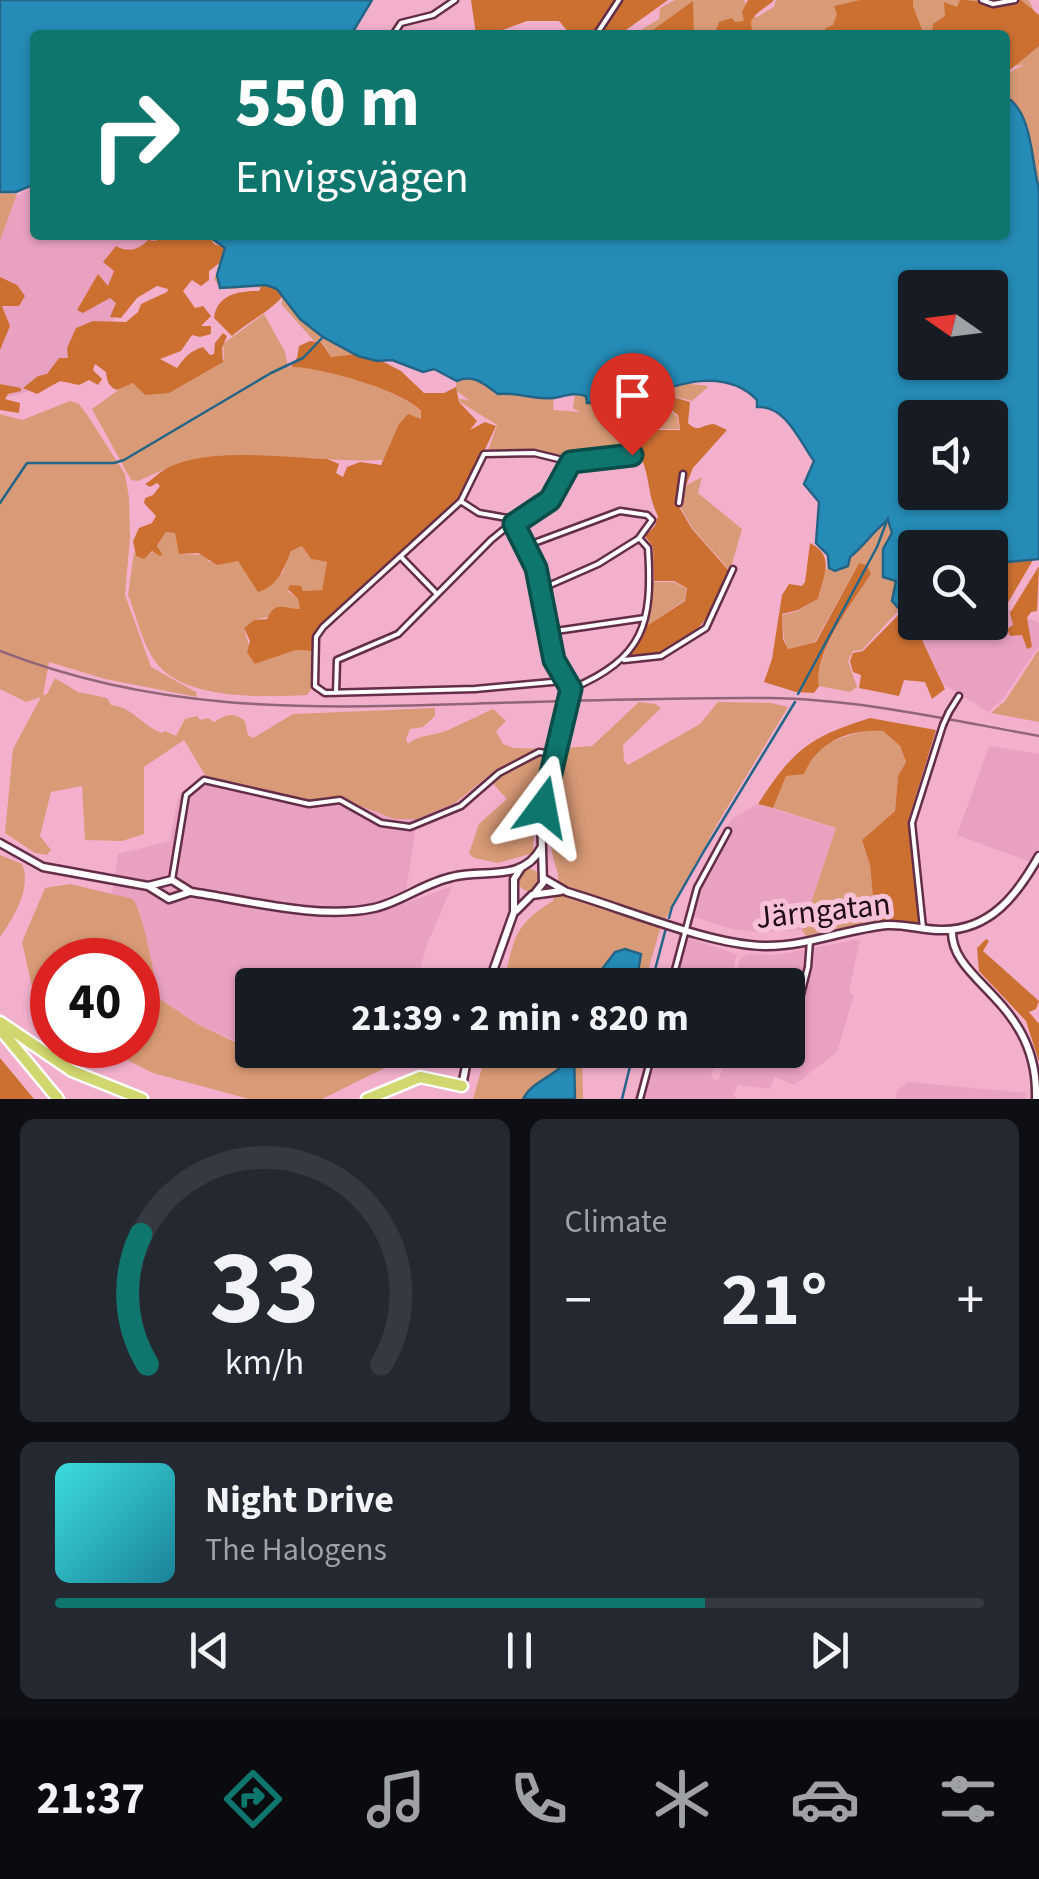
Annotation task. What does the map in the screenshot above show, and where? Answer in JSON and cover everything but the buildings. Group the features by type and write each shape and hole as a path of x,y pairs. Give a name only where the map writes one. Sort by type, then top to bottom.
{"highway":[{"path":"0,1026 58,1099"},
{"path":"0,1026 72,1071 142,1099"},
{"path":"0,1038 50,1099"},
{"path":"367,1099 420,1077 460,1087"},
{"path":"396,1099 416,1082 460,1087"}],"street":[{"path":"397,30 401,24 433,14 455,0"},
{"path":"599,30 619,0"},
{"path":"982,0 993,4 1014,0"},
{"path":"564,680 556,684 474,690 321,692 316,688 317,633 461,501 484,454 539,453 571,462 632,455"},
{"path":"336,693 337,660 393,637 514,524 550,500 571,462"},
{"path":"679,503 683,474"},
{"path":"461,501 475,512 504,516 514,524 541,589 554,660 571,689"},
{"path":"526,546 620,512 652,520 639,538 598,564 541,589"},
{"path":"624,660 645,618 650,583 648,548 639,538"},
{"path":"400,556 436,593"},
{"path":"512,917 522,902 542,886 542,815 571,689 624,660 661,656 706,628 733,569"},
{"path":"548,632 645,618"},
{"path":"923,928 912,823 942,725 959,696"},
{"path":"179,891 169,899 166,885 185,799 204,780 308,804 340,800 381,823 410,827 461,806 488,781 536,754 555,754"},
{"path":"675,968 698,888 728,830"},
{"path":"0,843 28,861 55,870 330,911 356,911 386,904 450,877 523,867 533,862 542,848"},
{"path":"1036,1099 1036,1054 1025,1026 956,952 952,930 996,913 1019,888 1039,856"},
{"path":"494,968 512,917 515,876 523,867 534,867 542,876"},
{"path":"494,874 524,894 534,894"},
{"name":"Järngatan","path":"542,876 567,892 755,946 810,941 889,925 952,930"},
{"name":"Järngatan","path":"534,894 567,892"},
{"path":"805,979 810,941"},
{"path":"460,1087 464,1068"},
{"path":"640,1099 648,1068"}],"shaded area":[{"path":"471,0 668,0 626,30 567,30 559,21 527,21 503,30 475,30"},
{"path":"675,0 744,0 752,16 757,17 774,7 776,0 1029,0 1039,21 1039,189 1031,153 1010,98 1010,74 1024,65 1010,66 1010,30 640,30 659,19 660,8"},
{"path":"748,0 774,0 757,13 752,30 716,30 719,22 732,18 735,22 744,21 742,12"},
{"path":"860,0 913,0 922,30 825,30 833,25 837,14 834,6"},
{"path":"960,0 996,5 1021,0 1039,15 1039,46 1010,70 1010,30 932,30 933,24 945,16 944,2 957,7"},
{"path":"693,1 694,30 653,30"},
{"path":"30,188 30,240 160,240 81,376 9,397 0,391 0,242 16,197"},
{"path":"0,193 17,194 0,241"},
{"path":"148,240 211,240 225,248 222,261 209,271 209,280 201,286 192,280 183,291 195,308 203,306 211,316 201,326 211,326 211,334 192,335 181,351 160,359 177,368 188,355 203,347 214,354 215,343 223,333 227,336 222,348 223,362 169,393 145,395 133,383 117,390 109,384 106,372 95,364 93,370 102,379 98,385 89,380 79,385 60,381 37,394 23,388 47,374 59,358 68,358 67,348 76,328 93,321 126,322 141,304 167,292 168,289 157,286 137,298 121,318 110,317 116,303 110,298 83,313 77,310 98,274 108,286 114,271 103,262 116,246 133,249"},
{"path":"211,240 251,240 370,348 351,357 331,357 323,343 315,342 282,305 282,297 262,285 229,289 218,285 214,279 222,262 221,247"},
{"path":"0,277 17,285 25,296 19,306 2,306 10,326 0,350"},
{"path":"262,285 277,289 282,297 232,336 214,318 219,304 237,293 259,291"},
{"path":"264,314 285,352 288,367 359,380 411,404 421,412 421,419 410,416 383,460 213,458 182,463 138,481 131,480 92,409 128,383 136,384 145,395 193,378 224,359 223,344"},
{"path":"310,341 322,343 331,357 358,354 378,359 401,371 424,393 444,393 456,387 459,402 477,421 470,430 485,422 496,426 460,502 398,553 317,630 313,651 296,650 255,664 247,652 250,641 244,628 254,620 267,619 277,607 300,609 298,599 288,589 290,585 301,586 303,591 322,590 327,562 311,559 302,546 291,551 275,582 258,592 238,561 217,565 198,553 179,554 175,533 166,532 157,546 160,556 152,551 144,559 136,556 133,541 139,528 152,523 156,516 144,503 160,486 145,484 180,463 243,455 327,459 339,464 336,473 343,477 347,467 360,462 381,465 399,424 408,414 421,419 421,411 411,403 379,388 340,375 291,367 299,346"},
{"path":"671,369 712,380 680,383 709,386 692,401 672,396 663,405 677,416 679,429 652,429 633,436 635,450 599,456 488,451 497,425 460,402 459,399 469,400 455,390 457,381 474,379 498,394 554,397 553,410 580,412 573,408 575,394 588,395 627,404 618,416 649,396 636,401"},
{"path":"0,384 21,388 5,399 20,403 19,413 0,410"},
{"path":"673,397 690,402 688,423 692,426 714,424 727,430 693,468 678,505 692,529 729,571 714,606 694,632 667,649 629,656 645,627 685,601 687,588 674,581 654,581 653,547 645,536 658,516 634,437 653,430 680,430 678,415 664,405"},
{"path":"70,401 79,404 125,474 130,538 125,595 151,667 196,692 197,697 105,679 49,662 43,695 55,678 78,692 107,698 111,705 125,709 155,730 176,736 185,719 197,716 214,722 225,716 237,716 245,721 248,735 253,738 293,714 435,708 435,716 423,727 410,729 408,744 493,709 506,721 496,731 503,744 552,749 534,816 533,853 498,863 474,858 469,853 479,824 507,799 487,777 455,803 417,819 395,819 339,798 307,801 215,779 205,775 184,740 144,767 144,834 122,841 85,840 82,786 51,792 40,836 51,850 47,855 35,853 5,833 13,749 41,697 26,702 0,689 0,414 22,420"},
{"path":"812,464 898,501 898,510 919,510 966,530 898,530 898,611 862,650 853,651 848,661 857,687 850,692 819,686 819,673 829,643 871,574 867,565 859,563 815,642 788,649 784,639 782,615 818,599 825,569 830,569 828,555 816,543 819,502 804,484"},
{"path":"702,477 698,493 742,529 730,571 693,529 679,505 685,486"},
{"path":"166,532 176,533 180,554 205,555 209,562 238,561 255,583 267,588 283,572 291,551 302,546 311,559 327,562 322,591 302,591 300,586 288,591 298,599 301,609 254,620 244,629 255,664 296,650 311,651 313,687 307,695 250,696 208,691 172,677 159,666 128,595 134,552 136,556 154,552"},
{"path":"810,543 823,554 825,575 818,599 782,614 783,639 788,649 816,642 859,563 867,565 871,574 828,643 814,693 764,682 772,659 782,595 789,584 802,586 805,582"},
{"path":"1008,548 1033,559 1009,562"},
{"path":"1033,560 1008,603 1008,563"},
{"path":"1039,566 1037,611 1027,618 1032,647 1027,649 1022,635 1010,636 1010,613"},
{"path":"653,582 673,582 686,588 685,600 645,627"},
{"path":"1008,609 1039,623 1039,646 1002,700 988,712 943,684 922,640 1008,640"},
{"path":"898,615 898,640 922,640 945,689 932,699 925,682 904,680 899,696 859,688 861,675 853,672 850,661 853,653 863,651"},
{"path":"1039,649 1039,722 991,713 1005,701"},
{"path":"639,702 661,708 623,745 628,765 700,724 718,702 788,707 660,929 649,968 507,968 522,927 553,901 556,890 558,877 550,821 555,784 566,748 592,746"},
{"path":"870,718 936,730 908,821 922,917 918,922 875,921 870,865 862,840 895,811 898,776 906,762 900,746 883,731 858,732 836,740 817,754 804,774 786,776 773,808 758,804 782,770 804,748"},
{"path":"872,730 883,731 900,746 906,762 898,776 895,811 862,840 870,865 875,921 806,936 802,930 836,828 773,808 785,777 802,760 836,740"},
{"path":"989,746 1039,754 1039,847 1031,862 957,835"},
{"path":"205,775 307,801 339,798 395,819 417,819 404,904 452,886 420,968 235,968 235,1041 197,1024 160,999 160,938 144,938 140,910 112,894 118,854 170,841 178,798"},
{"path":"757,804 836,829 802,930 732,929 691,916 710,862 731,820"},
{"path":"0,855 22,864 25,882 16,912 0,937"},
{"path":"529,869 537,872 537,888 529,891 521,888 518,880 521,872"},
{"path":"70,884 133,899 146,938 30,938 30,978 22,942 45,888"},
{"path":"679,935 737,954 734,968 670,968"},
{"path":"860,939 849,992 854,995 837,1052 794,1085 775,1077 769,1089 738,1085 733,1096 738,1099 634,1099 643,1068 714,1068 711,1078 718,1080 722,1068 805,1068 805,968 738,968 740,959 747,954 775,955"},
{"path":"986,939 989,941 983,951 1039,1001 1036,1009 1029,1012 1039,1024 1039,1062 1026,1021 979,971 977,948"},
{"path":"160,999 197,1024 235,1042 235,1068 385,1068 322,1099 249,1099 143,1068 160,1068"},
{"path":"0,1058 34,1099 0,1099"},
{"path":"482,1068 582,1068 583,1099 473,1099"},
{"path":"908,1082 1026,1093 1025,1099 895,1099 897,1091"}],"water":[{"path":"0,0 372,0 354,30 30,30 30,186 16,192 0,192"},
{"path":"1010,100 1026,125 1039,189 1039,559 1008,562 1008,530 898,530 898,608 892,601 896,581 883,577 883,549 892,533 888,520 850,557 848,566 835,571 829,568 828,555 816,543 819,502 804,484 814,461 784,418 757,407 757,400 746,391 720,381 692,382 663,389 631,404 596,397 587,403 586,396 578,394 546,398 498,394 474,379 457,381 434,369 423,372 392,360 358,356 300,319 277,289 266,285 220,288 217,275 225,248 214,240 1010,240"},
{"path":"625,949 641,954 639,968 603,968 615,952"},
{"path":"574,1068 575,1099 523,1099 534,1086 555,1072"}],"waterway":[{"path":"0,503 27,463 124,460 303,358 323,337"},
{"path":"798,694 877,547 888,518"},
{"path":"669,918 704,851 795,702"},
{"path":"655,968 666,928"},
{"path":"622,1099 630,1068"}],"railway":[{"path":"0,651 115,686 229,702 344,706 802,699 904,711 1039,736"}],"route":[{"path":"543,807 571,689 554,660 536,568 514,524 550,500 571,462 632,455"}]}
